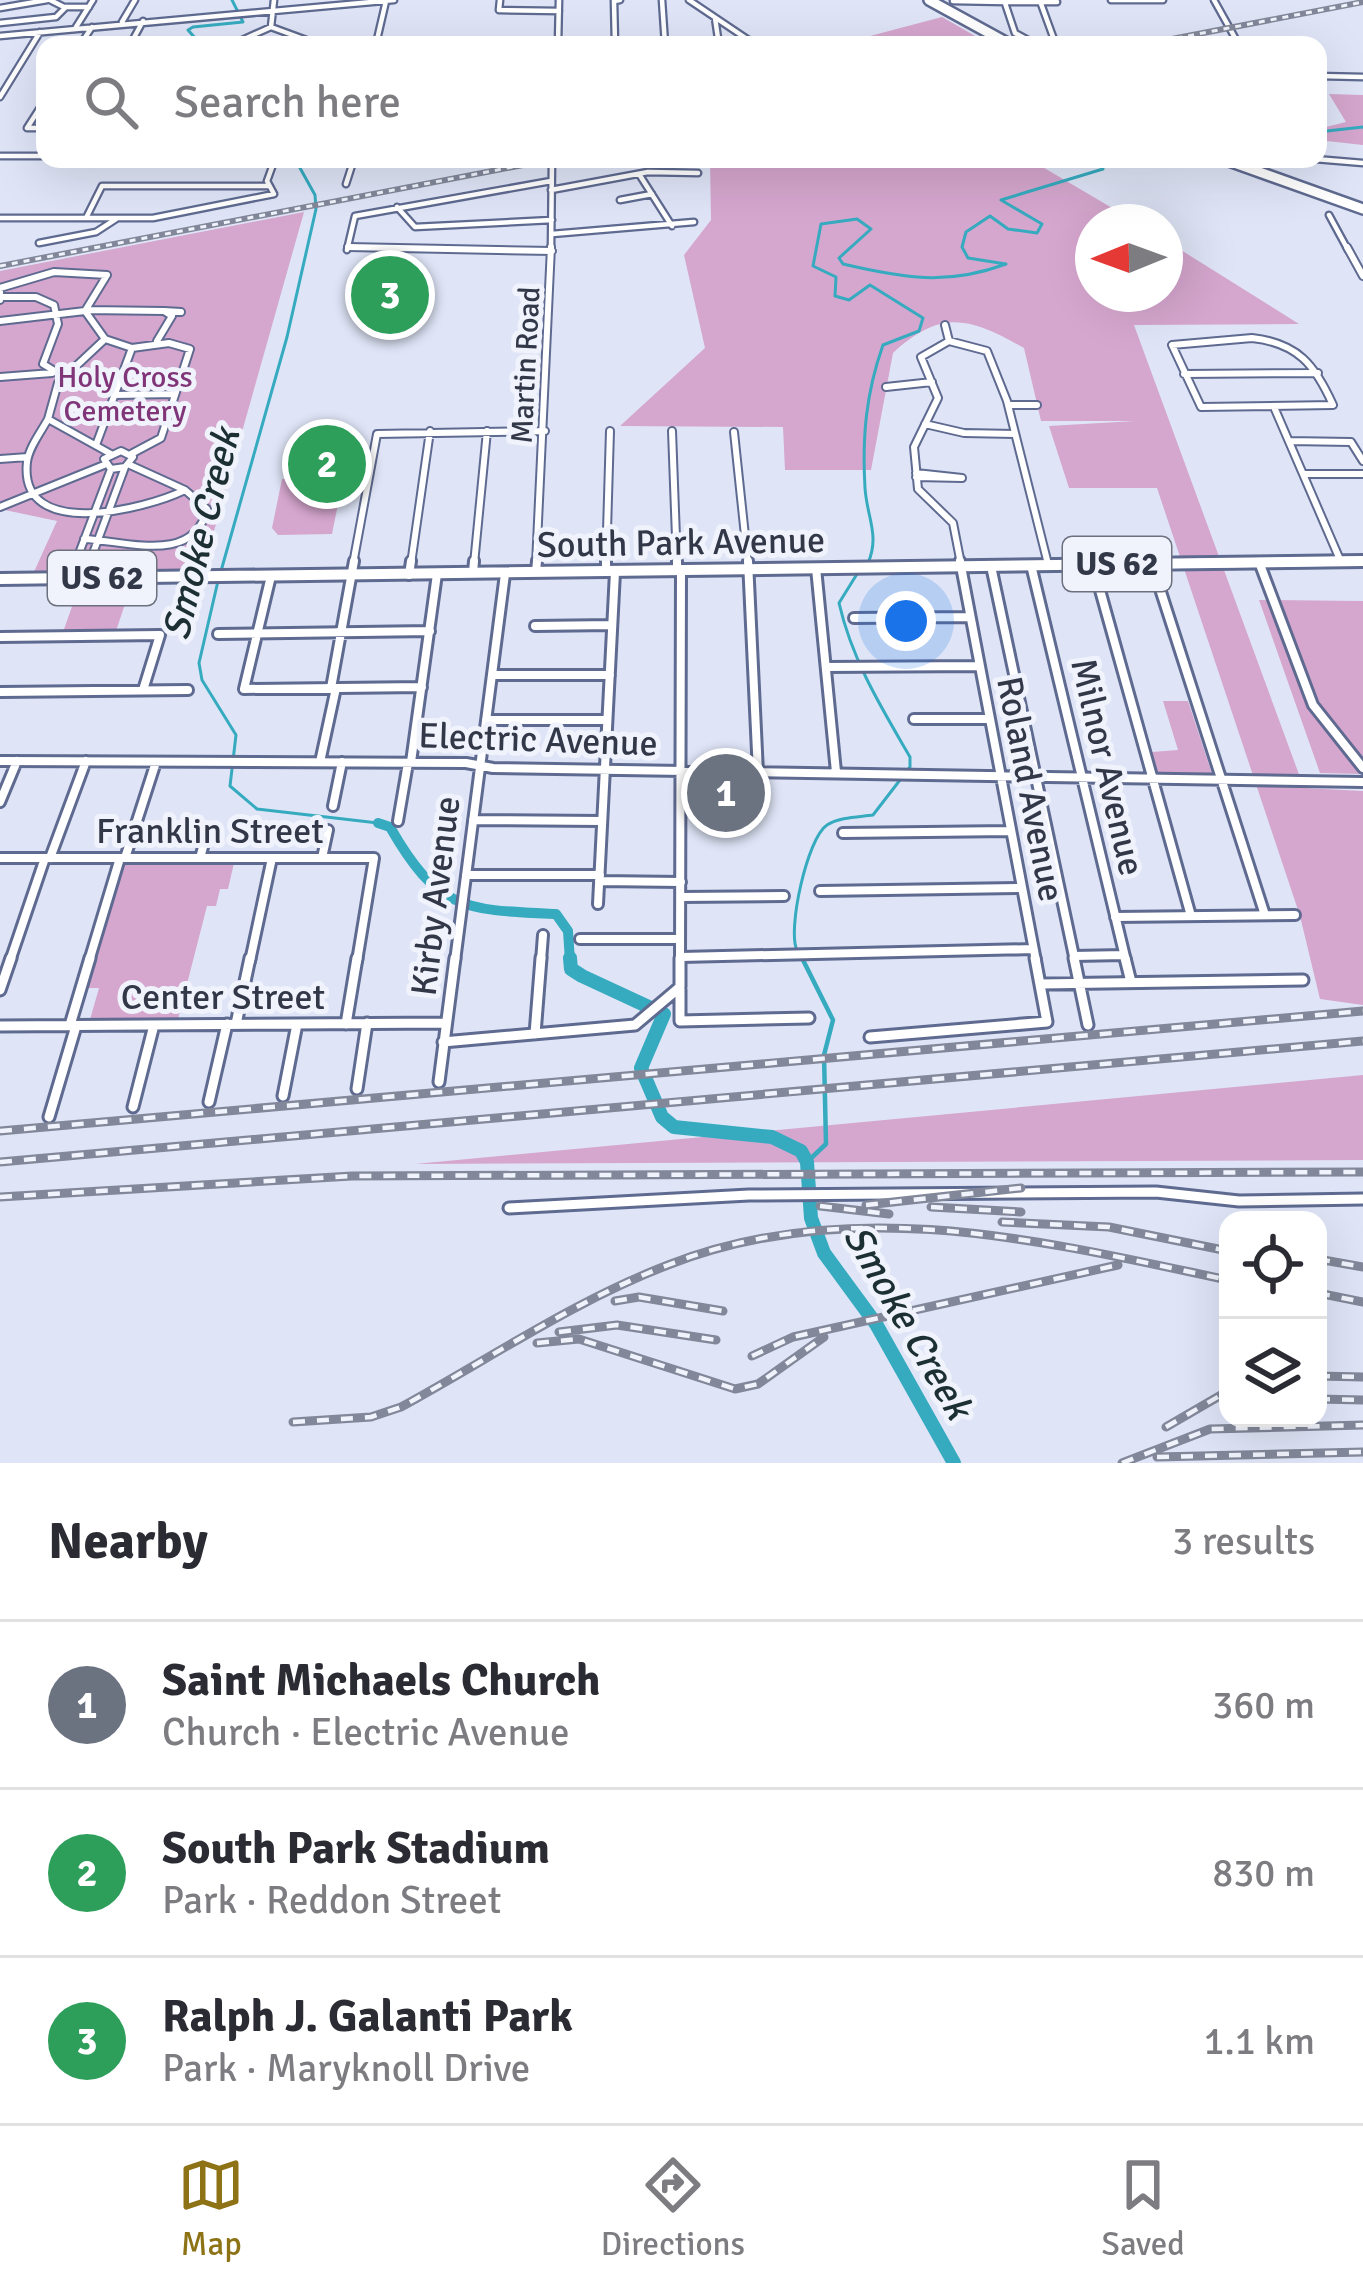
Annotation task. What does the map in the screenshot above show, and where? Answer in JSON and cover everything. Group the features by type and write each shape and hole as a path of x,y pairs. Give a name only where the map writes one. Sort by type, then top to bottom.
{"highway":[{"path":"926,0 985,36"},
{"path":"926,0 994,36"},
{"path":"1251,168 1363,204"},
{"path":"1267,168 1363,204"}],"main road":[{"name":"South Park Avenue","path":"0,580 1363,561"}],"street":[{"path":"0,8 48,0 66,7 88,7"},
{"path":"75,28 93,0"},
{"path":"122,23 136,0"},
{"path":"0,36 273,4 390,0 378,36"},
{"path":"500,0 499,10 559,11"},
{"path":"558,36 559,0"},
{"path":"615,36 614,1 620,0"},
{"path":"662,0 665,36"},
{"path":"689,0 742,36"},
{"path":"1111,0 1162,0"},
{"path":"1214,0 1234,36"},
{"path":"953,1 1058,2"},
{"path":"968,1 971,11"},
{"path":"1004,1 1015,33 1020,36"},
{"path":"1040,1 1054,36"},
{"path":"273,4 271,27 279,36"},
{"path":"0,23 56,17 66,7"},
{"path":"715,18 718,36"},
{"path":"135,36 143,21"},
{"path":"86,36 92,26"},
{"path":"251,36 271,27"},
{"path":"37,36 40,32"},
{"path":"1,93 36,38"},
{"path":"1327,76 1363,76"},
{"path":"0,156 36,156"},
{"path":"1327,160 1359,163"},
{"path":"0,218 153,218 274,194 270,186 273,168"},
{"path":"346,184 351,168"},
{"name":"Martin Road","path":"536,573 552,168"},
{"path":"552,251 347,251 352,218 397,207 639,174 698,173"},
{"path":"639,174 672,226"},
{"path":"86,218 102,186 270,186"},
{"path":"620,200 652,194"},
{"path":"397,207 415,227 552,220"},
{"path":"1329,215 1363,276"},
{"path":"39,243 96,232 116,218"},
{"path":"552,234 694,222"},
{"path":"53,373 43,364 57,315 54,305 36,297 1,298 0,288 37,275 107,275 85,311"},
{"path":"49,419 111,454 131,454 161,438 176,394 190,349 167,339 132,348 105,339 85,311"},
{"path":"0,321 85,311 184,311"},
{"path":"167,339 168,314"},
{"path":"945,325 949,341"},
{"path":"34,494 29,457 49,419 46,400 63,376 105,339"},
{"path":"916,475 914,447 937,403 922,355 949,341 987,351 1008,405 1048,565"},
{"path":"1177,341 1288,341 1306,352 1318,373 1333,405 1201,407 1172,345 1177,341"},
{"path":"96,445 132,348"},
{"path":"1184,374 1318,373"},
{"path":"0,376 63,376"},
{"path":"886,387 932,382"},
{"path":"114,395 176,394"},
{"path":"1008,405 1036,404"},
{"path":"1274,407 1341,562"},
{"path":"926,424 973,434 1015,434"},
{"path":"409,575 430,431"},
{"path":"473,574 487,431"},
{"path":"320,762 377,434 544,431"},
{"path":"598,904 612,625 610,431"},
{"path":"672,431 679,571 680,1021 808,1018"},
{"path":"734,432 758,772"},
{"path":"1289,441 1352,442 1363,461"},
{"path":"70,578 111,454"},
{"path":"84,578 131,454"},
{"path":"0,459 29,457"},
{"path":"0,507 107,467 128,466 185,490 207,509 206,521 191,538 149,547 84,539"},
{"path":"1303,474 1363,474"},
{"path":"916,475 962,478 916,475"},
{"name":"Roland Avenue","path":"870,1037 1047,1022 952,523 922,496 916,475"},
{"path":"34,494 63,512 108,513 136,511 185,490"},
{"path":"1258,562 1313,705 1363,768"},
{"path":"1093,564 1191,916"},
{"path":"1152,564 1265,915"},
{"name":"Milnor Avenue","path":"1031,565 1131,982"},
{"path":"992,566 1088,1025"},
{"path":"817,568 836,772"},
{"path":"398,820 437,574"},
{"name":"Kirby Avenue","path":"439,1082 505,574"},
{"path":"272,576 244,689 422,687"},
{"path":"854,618 969,617"},
{"path":"535,626 612,625"},
{"path":"218,634 430,631"},
{"path":"0,637 160,635 143,690"},
{"path":"826,667 979,666"},
{"path":"492,675 610,675"},
{"path":"0,692 188,690"},
{"path":"914,719 988,718"},
{"path":"486,720 607,720"},
{"name":"Electric Avenue","path":"0,761 410,762 680,772 1363,782"},
{"path":"0,802 17,761"},
{"path":"0,990 86,761"},
{"path":"49,1117 123,858 156,762"},
{"path":"333,806 342,762"},
{"path":"473,820 602,820"},
{"path":"200,858 208,829"},
{"path":"322,858 328,830"},
{"path":"843,833 1010,831"},
{"name":"Franklin Street","path":"0,858 374,858 346,1024"},
{"path":"209,1102 272,858"},
{"path":"466,875 681,882"},
{"path":"820,891 1021,888"},
{"path":"681,897 784,896"},
{"path":"1115,917 1295,915"},
{"path":"535,1034 543,935"},
{"path":"580,939 681,939"},
{"path":"680,957 1033,949"},
{"path":"1074,956 1124,955"},
{"path":"1040,984 1303,980"},
{"path":"443,1042 635,1025 680,987"},
{"name":"Center Street","path":"0,1026 446,1023"},
{"path":"283,1096 297,1024"},
{"path":"357,1089 367,1024"},
{"path":"134,1108 154,1025"},
{"path":"508,1208 798,1196 1156,1192 1239,1201 1363,1199"}],"green space":[{"path":"942,17 975,36 870,36"},
{"path":"1329,94 1363,95 1363,145 1327,141 1327,127 1346,122"},
{"path":"710,168 1044,168 1105,204 1075,204 1075,312 1183,312 1183,251 1299,324 1134,325 1304,788 1363,791 1363,1005 1320,999 1300,916 1157,488 1069,488 1049,426 1135,421 1041,421 1024,348 988,330 957,322 927,329 893,353 871,470 785,470 783,427 620,426 705,348 684,255 711,220"},
{"name":"Holy Cross Cemetery","path":"304,212 203,570 33,574 57,521 0,509 0,271"},
{"path":"282,479 343,479 332,534 278,535 272,528"},
{"path":"132,583 116,631 63,632 80,584"},
{"path":"1259,600 1363,601 1363,774 1320,773"},
{"path":"1163,701 1188,701 1212,774 1157,773 1152,752 1178,750"},
{"path":"234,863 228,889 220,889 216,906 207,906 177,1023 89,1023 99,988 86,988 124,864"},
{"path":"1363,1075 1363,1160 415,1164"}],"waterway":[{"name":"Smoke Creek","path":"193,36 188,30 193,27 243,22 232,0"},
{"path":"1327,131 1363,127"},
{"name":"Smoke Creek","path":"221,571 287,337 316,209 315,195 300,168"},
{"path":"868,563 873,535 864,451 873,380 883,345 919,331 923,318 870,285 849,300 835,296 836,277 813,266 821,224 857,219 871,229 839,258 843,264 925,278 985,271 1006,264 968,258 962,247 966,232 990,216 1008,229 1037,233 1042,224 1001,200 1103,168"},
{"path":"797,950 797,906 806,865 820,833 837,820 873,815 910,767 910,757 868,683 839,603 857,574"},
{"name":"Smoke Creek","path":"218,581 199,663 202,680 236,735 230,786 257,809 378,823"},
{"name":"Smoke Creek","path":"378,823 390,827 423,875 457,900 498,911 556,914 568,931 570,961"},
{"name":"Smoke Creek","path":"570,958 571,969 582,976 664,1014 641,1068 662,1117 674,1127 772,1137 801,1151 807,1162 811,1218 824,1253 876,1324 954,1463"},
{"path":"802,958 833,1020 824,1055 826,1144 807,1162"}],"railway":[{"path":"1187,36 1363,2"},
{"path":"0,266 507,168"},
{"path":"0,1131 1363,1011"},
{"path":"0,1162 1363,1041"},
{"path":"0,1197 352,1176 1363,1172"},
{"path":"866,1205 1021,1188"},
{"path":"820,1206 889,1214"},
{"path":"931,1207 1021,1212"},
{"path":"1002,1222 1109,1227 1219,1249"},
{"path":"293,1422 371,1417 401,1407 633,1279 737,1243 807,1231 877,1228 1018,1239 1219,1278"},
{"path":"1327,1261 1363,1267"},
{"path":"752,1356 793,1337 1118,1265"},
{"path":"1327,1295 1363,1302"},
{"path":"615,1301 639,1297 723,1311"},
{"path":"559,1332 617,1325 716,1340"},
{"path":"537,1343 579,1339 735,1389 758,1384 824,1337"},
{"path":"1327,1376 1363,1377"},
{"path":"1166,1427 1219,1396"},
{"path":"1327,1399 1363,1400"},
{"path":"1122,1463 1210,1429 1363,1425"},
{"path":"1157,1457 1363,1452"}],"place":[{"name":"Ralph J. Galanti Park","path":"390,295"},
{"name":"South Park Stadium","path":"327,464"},
{"name":"Saint Michaels Church","path":"726,793"}]}
